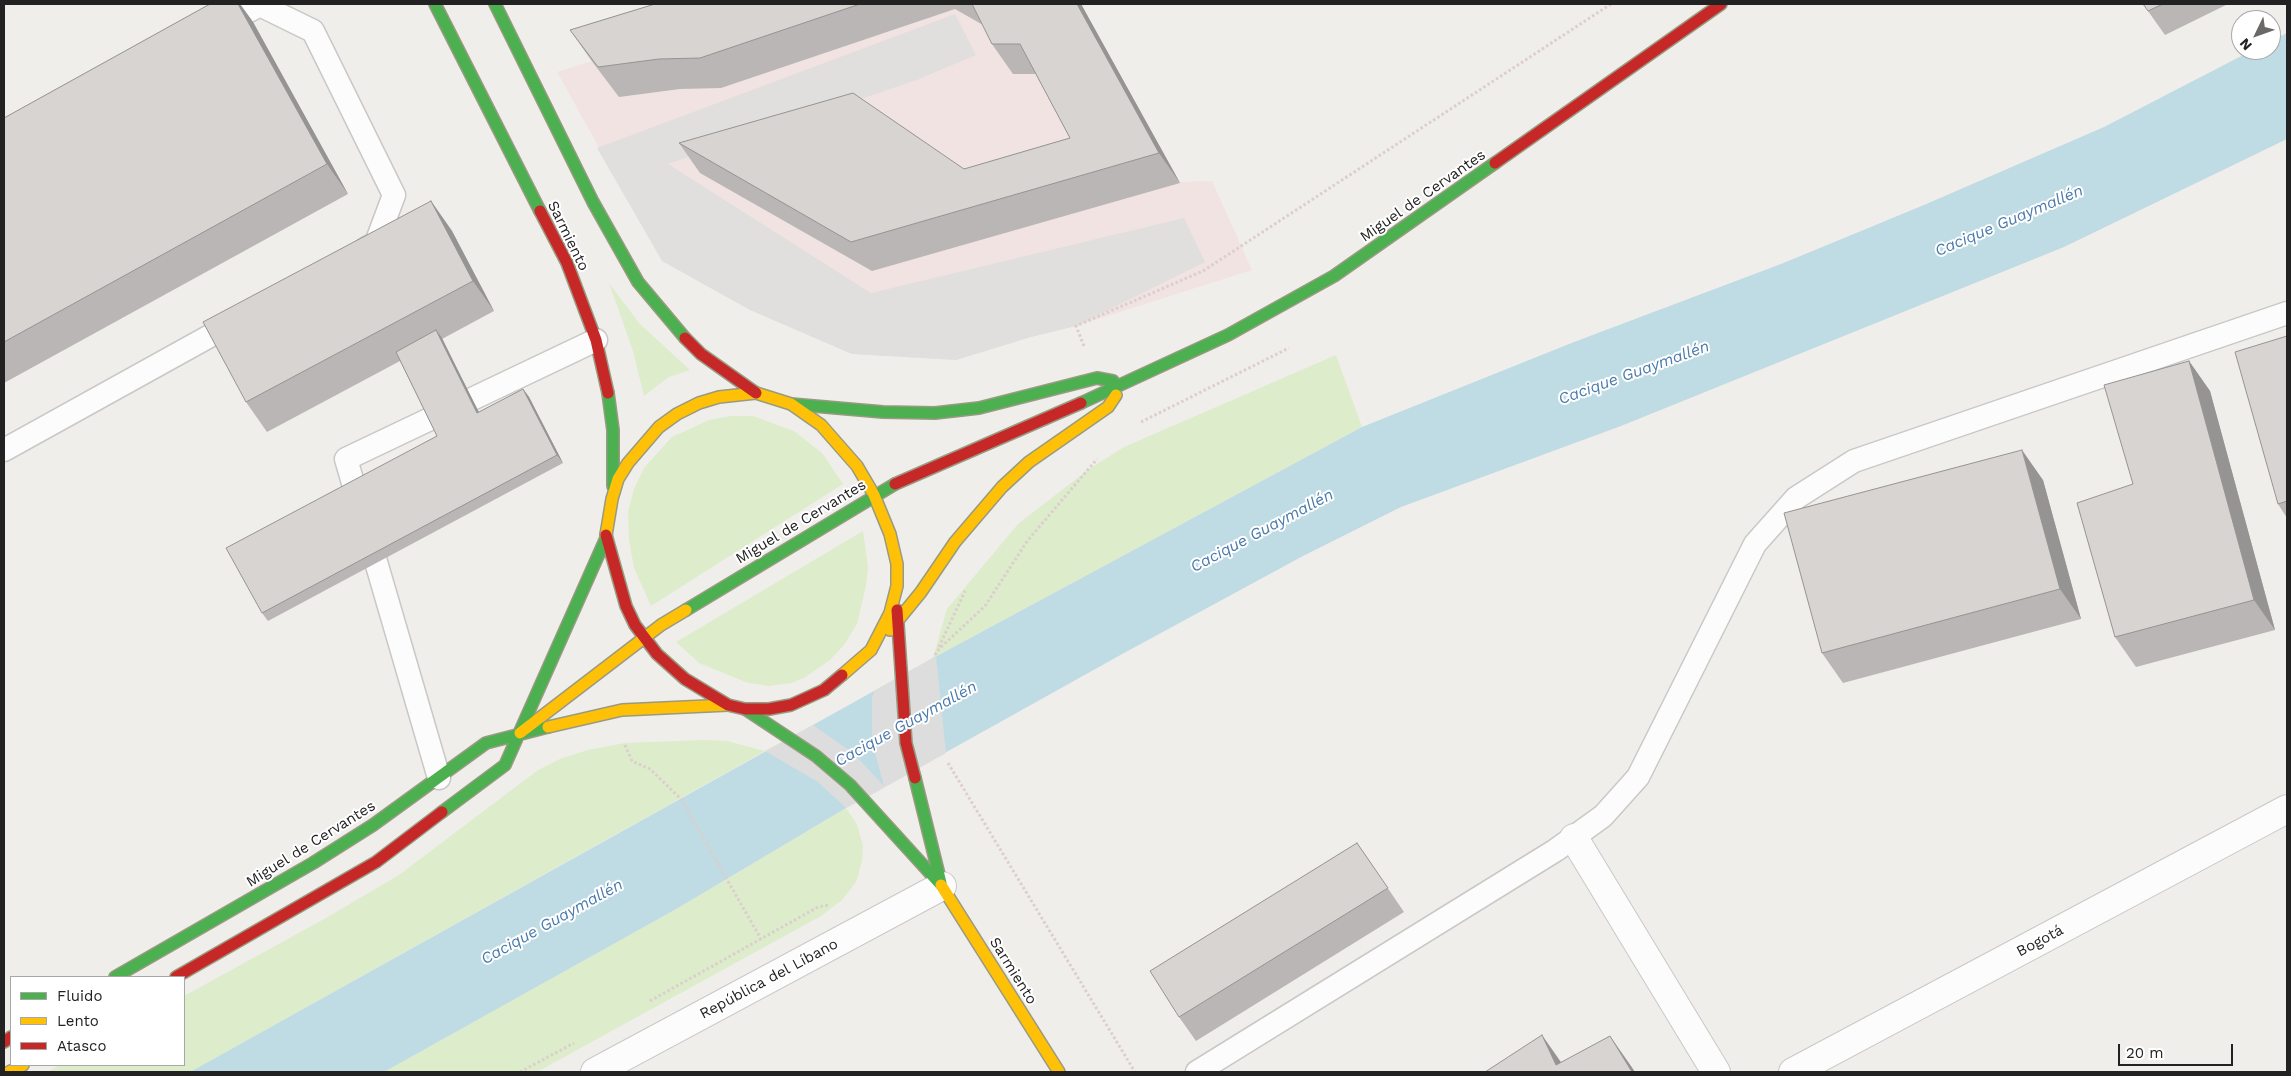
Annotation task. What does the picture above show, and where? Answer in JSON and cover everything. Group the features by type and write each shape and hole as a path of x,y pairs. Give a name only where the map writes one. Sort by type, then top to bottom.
{"main road":[{"name":"Sarmiento","path":"434,4 567,263 596,340 607,386 613,430 615,466 612,499"},
{"path":"495,4 589,195 638,282 672,324 701,354 756,393 791,404 883,412 935,413 979,408 1097,378 1124,384"},
{"name":"Miguel de Cervantes","path":"520,733 644,638 874,494 1124,384 1228,335 1334,276 1721,4"},
{"name":"Miguel de Cervantes","path":"921,592 955,542 1002,487 1029,462 1108,407 1124,384"},
{"path":"756,393 719,397 699,403 677,414 659,427 628,463 618,479 612,499 606,538 626,606 644,638 685,679 728,705 744,709 769,710 808,698 824,690 870,650 921,592"},
{"path":"791,404 821,425 839,444 857,466 874,494 895,549 899,659"},
{"name":"Miguel de Cervantes","path":"178,976 376,862 505,765 606,538"},
{"path":"870,650 890,613 897,586"},
{"path":"899,659 908,625 921,592"},
{"name":"Sarmiento","path":"899,659 906,743 942,886"},
{"name":"Miguel de Cervantes","path":"117,976 313,863 373,825 486,743 520,733 622,710 728,705"},
{"name":"Sarmiento","path":"744,709 827,765 864,799 942,886 1059,1072"},
{"path":"9,1072 20,1066"}],"street":[{"name":"Bogotá","path":"1794,1072 2287,810"},
{"path":"1574,838 1716,1072"},
{"name":"República del Líbano","path":"595,1072 942,886"}],"lane":[{"path":"200,38 260,5 313,32 394,195 376,243 350,257"},
{"path":"4,450 255,310"},
{"path":"1196,1072 1574,838 1603,816 1638,777 1755,544 1796,498 1854,461 2287,313"},
{"path":"439,778 346,459 596,340"}],"path":[{"path":"1135,425 1289,348"},
{"path":"935,656 968,586"},
{"path":"622,710 625,743 632,761 650,769 681,800 762,939"},
{"path":"947,761 1135,1072"},
{"path":"648,1002 818,907 837,904"},
{"path":"520,1072 578,1041"}],"shaded area":[{"path":"771,4 1081,4 1180,182 1212,181 1252,270 1076,326 1031,337 956,360 852,354 750,310 662,261 557,72"},
{"path":"955,14 976,55 917,80 668,164 871,293 1184,218 1205,262 1076,326 1031,337 956,360 852,354 750,310 662,261 597,148"}],"green space":[{"path":"609,283 639,323 690,370 669,377 644,396 633,351"},
{"path":"1336,355 1362,427 933,658 947,609 1018,524 1089,469 1124,447"},
{"path":"730,416 753,416 794,431 822,453 843,484 651,606 634,568 629,540 628,512 634,489 644,468 672,437 709,420"},
{"path":"863,531 868,567 866,586 857,624 844,645 830,660 804,678 791,683 770,686 748,683 699,663 676,642"},
{"path":"727,741 765,751 190,1072 47,1072 58,1066 185,1066 185,995 326,918 399,875 538,770 562,758 588,750 625,743"},
{"path":"846,808 857,824 863,846 862,861 856,882 842,900 821,916 537,1072 384,1072 678,908"}],"water":[{"name":"Cacique Guaymallén","path":"2287,33 2287,139 2064,247 1621,426 1401,507 1303,556 1124,653 846,808 678,908 384,1072 190,1072 935,657 1362,427 1574,342 1781,264 1924,205 2104,127 2234,60 2281,60 2281,36"}],"pier":[{"path":"936,656 946,753 864,799 846,808 818,782 765,751 813,725 853,753 884,786 872,742 872,698 874,691"}],"building":[{"path":"210,4 238,4 327,164 4,342 4,118"},
{"path":"655,4 860,4 700,58 659,59 598,67 570,30"},
{"path":"972,4 1077,4 1159,153 851,242 679,143 853,93 964,169 1070,138 1020,44 992,44"},
{"path":"2143,4 2163,4 2148,11"},
{"path":"431,201 473,281 246,402 203,322"},
{"path":"436,330 477,413 523,389 557,455 262,613 226,548 437,436 396,352"},
{"path":"2287,336 2287,501 2278,504 2235,352"},
{"path":"2189,361 2254,600 2115,637 2077,503 2133,484 2104,385"},
{"path":"2022,450 2060,589 1822,653 1784,513"},
{"path":"1357,843 1388,888 1179,1017 1150,971"},
{"path":"1542,1035 1556,1065 1610,1036 1632,1072 1485,1072"}],"traffic: fast":[{"path":"435,4 540,211"},
{"path":"495,4 593,202 638,282 685,338"},
{"path":"1081,403 1228,335 1334,276 1495,163"},
{"path":"791,404 883,412 935,413 979,408 1097,378 1113,381"},
{"path":"608,393 613,430 613,486"},
{"path":"686,610 895,484"},
{"path":"442,812 505,765 606,538"},
{"path":"745,709 816,756 850,785 941,885"},
{"path":"117,976 313,863 373,825 486,743 548,727"},
{"path":"915,778 941,883"}],"traffic: slow":[{"path":"756,393 791,404 821,425 857,466 874,495 890,534 897,564 897,586 890,613 871,650 842,675"},
{"path":"606,535 612,499 618,479 628,463 659,427 677,414 699,403 719,397 756,393"},
{"path":"890,630 921,592 955,542 1002,487 1029,462 1108,407 1116,395"},
{"path":"520,733 661,625 686,610"},
{"path":"548,727 622,710 728,705"},
{"path":"941,885 1059,1072"},
{"path":"9,1072 21,1066"}],"traffic: jam":[{"path":"1495,163 1721,4"},
{"path":"540,211 567,263 596,340 608,393"},
{"path":"685,338 701,354 756,393"},
{"path":"895,484 1081,403"},
{"path":"606,535 626,606 635,625 657,654 685,679 728,705 745,709 769,709 791,705 824,690 842,675"},
{"path":"897,610 906,743 915,778"},
{"path":"178,976 376,862 442,812"},
{"path":"4,1042 10,1038"}]}
